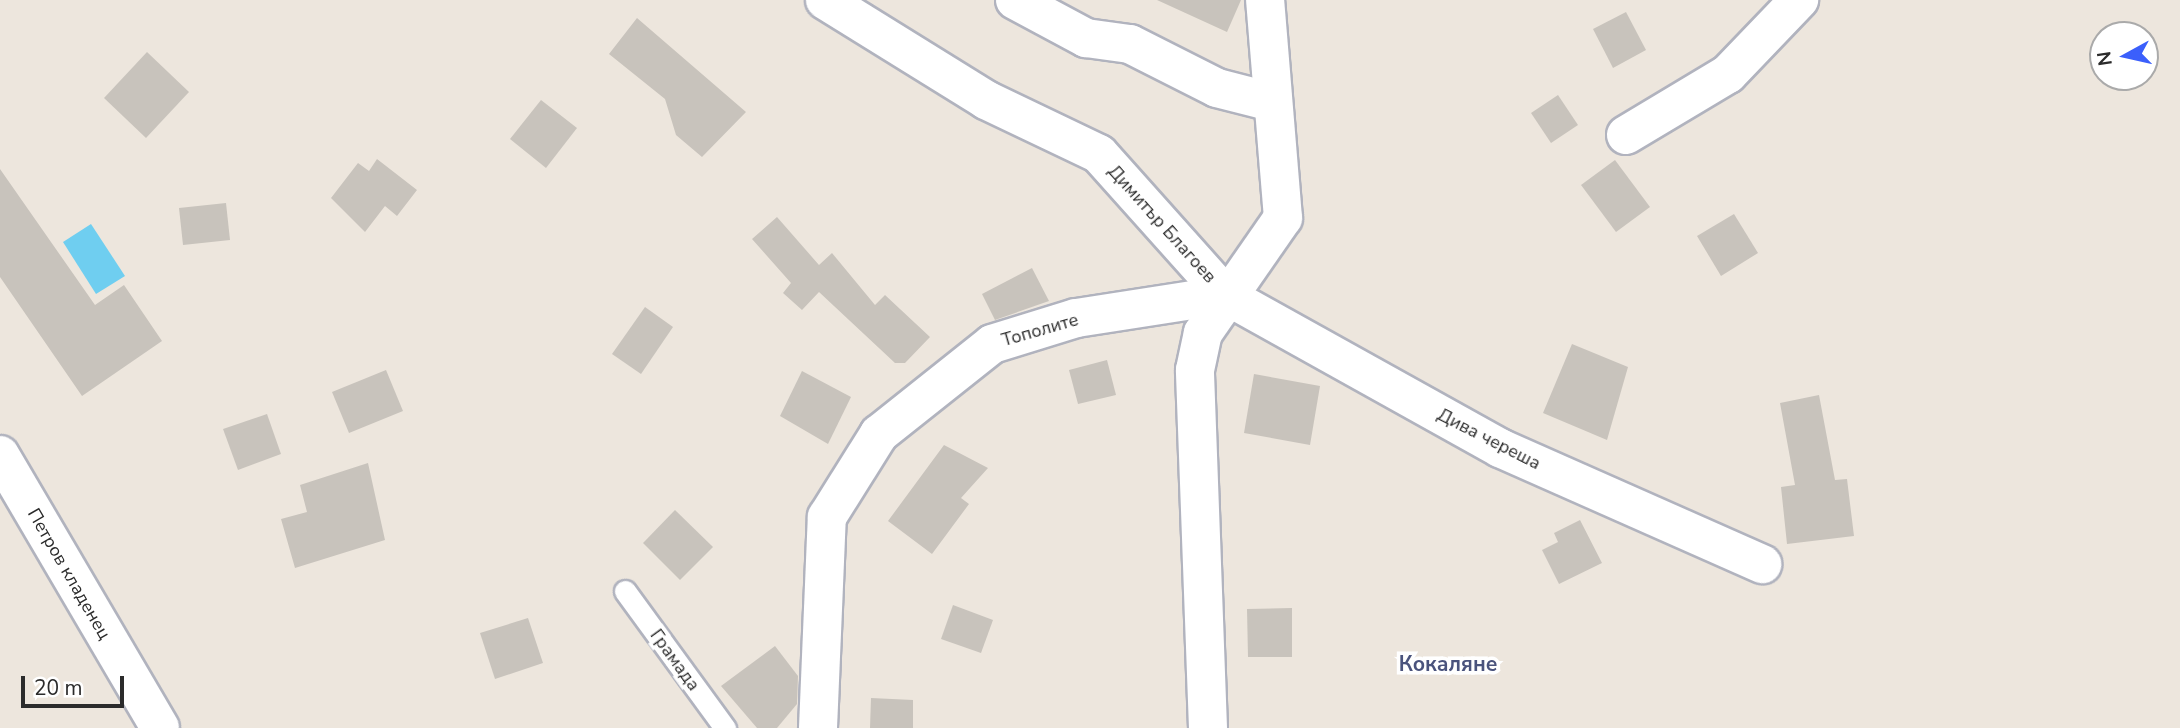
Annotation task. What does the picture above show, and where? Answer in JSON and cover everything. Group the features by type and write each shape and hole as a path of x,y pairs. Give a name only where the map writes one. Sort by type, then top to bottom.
{"street":[{"name":"Димитър Благоев","path":"825,0 986,100 1099,154 1225,295 1203,334 1195,370 1208,728"},
{"path":"1015,0 1086,38 1130,44 1217,88 1272,102"},
{"path":"1225,295 1283,218 1265,0"},
{"path":"1626,135 1728,74 1799,0"},
{"name":"Дива череша","path":"1225,295 1500,447 1762,564"},
{"name":"Тополите","path":"818,728 827,517 878,434 992,344 1076,318 1225,295"},
{"name":"Петров кладенец","path":"0,455 160,728"}],"lane":[{"name":"Грамада","path":"625,591 724,728"}],"water":[{"path":"91,224 125,276 96,294 63,242"}],"building":[{"path":"1157,0 1241,0 1227,32"},
{"path":"1626,12 1646,50 1613,68 1593,29"},
{"path":"637,18 746,112 702,157 676,135 665,99 609,54"},
{"path":"147,52 189,92 146,138 104,98"},
{"path":"1558,95 1578,125 1551,143 1531,113"},
{"path":"541,100 577,128 546,168 510,139"},
{"path":"377,159 417,190 397,216 385,206 365,232 331,198 358,163 369,171"},
{"path":"1615,160 1650,207 1616,232 1581,185"},
{"path":"0,169 95,305 124,285 162,341 82,396 0,277"},
{"path":"226,203 230,240 183,245 179,208"},
{"path":"1734,214 1758,253 1721,276 1697,236"},
{"path":"777,217 819,265 832,253 875,305 885,295 930,337 905,363 895,363 819,292 802,310 783,293 791,283 752,239"},
{"path":"1032,268 1049,301 995,320 982,294"},
{"path":"645,307 673,327 641,374 612,354"},
{"path":"1572,344 1628,367 1607,440 1543,413"},
{"path":"1107,360 1116,395 1078,404 1069,370"},
{"path":"386,370 403,411 349,433 332,392"},
{"path":"802,371 851,397 828,444 780,416"},
{"path":"1254,374 1320,386 1310,445 1244,433"},
{"path":"1819,395 1835,480 1847,479 1854,536 1787,544 1781,487 1795,485 1780,403"},
{"path":"267,414 281,454 238,470 223,429"},
{"path":"944,445 988,468 961,498 969,504 932,554 888,521"},
{"path":"368,463 385,540 295,568 281,519 307,512 300,485"},
{"path":"675,510 713,547 680,580 643,543"},
{"path":"1580,520 1602,563 1559,584 1542,550 1558,542 1554,533"},
{"path":"953,605 993,620 981,653 941,639"},
{"path":"1292,608 1292,657 1248,657 1247,609"},
{"path":"528,618 543,663 495,679 480,633"},
{"path":"775,646 798,676 797,704 777,728 757,728 721,686"},
{"path":"871,698 913,700 913,728 870,728"}],"district":[{"name":"Кокаляне","path":"1448,664"}]}
